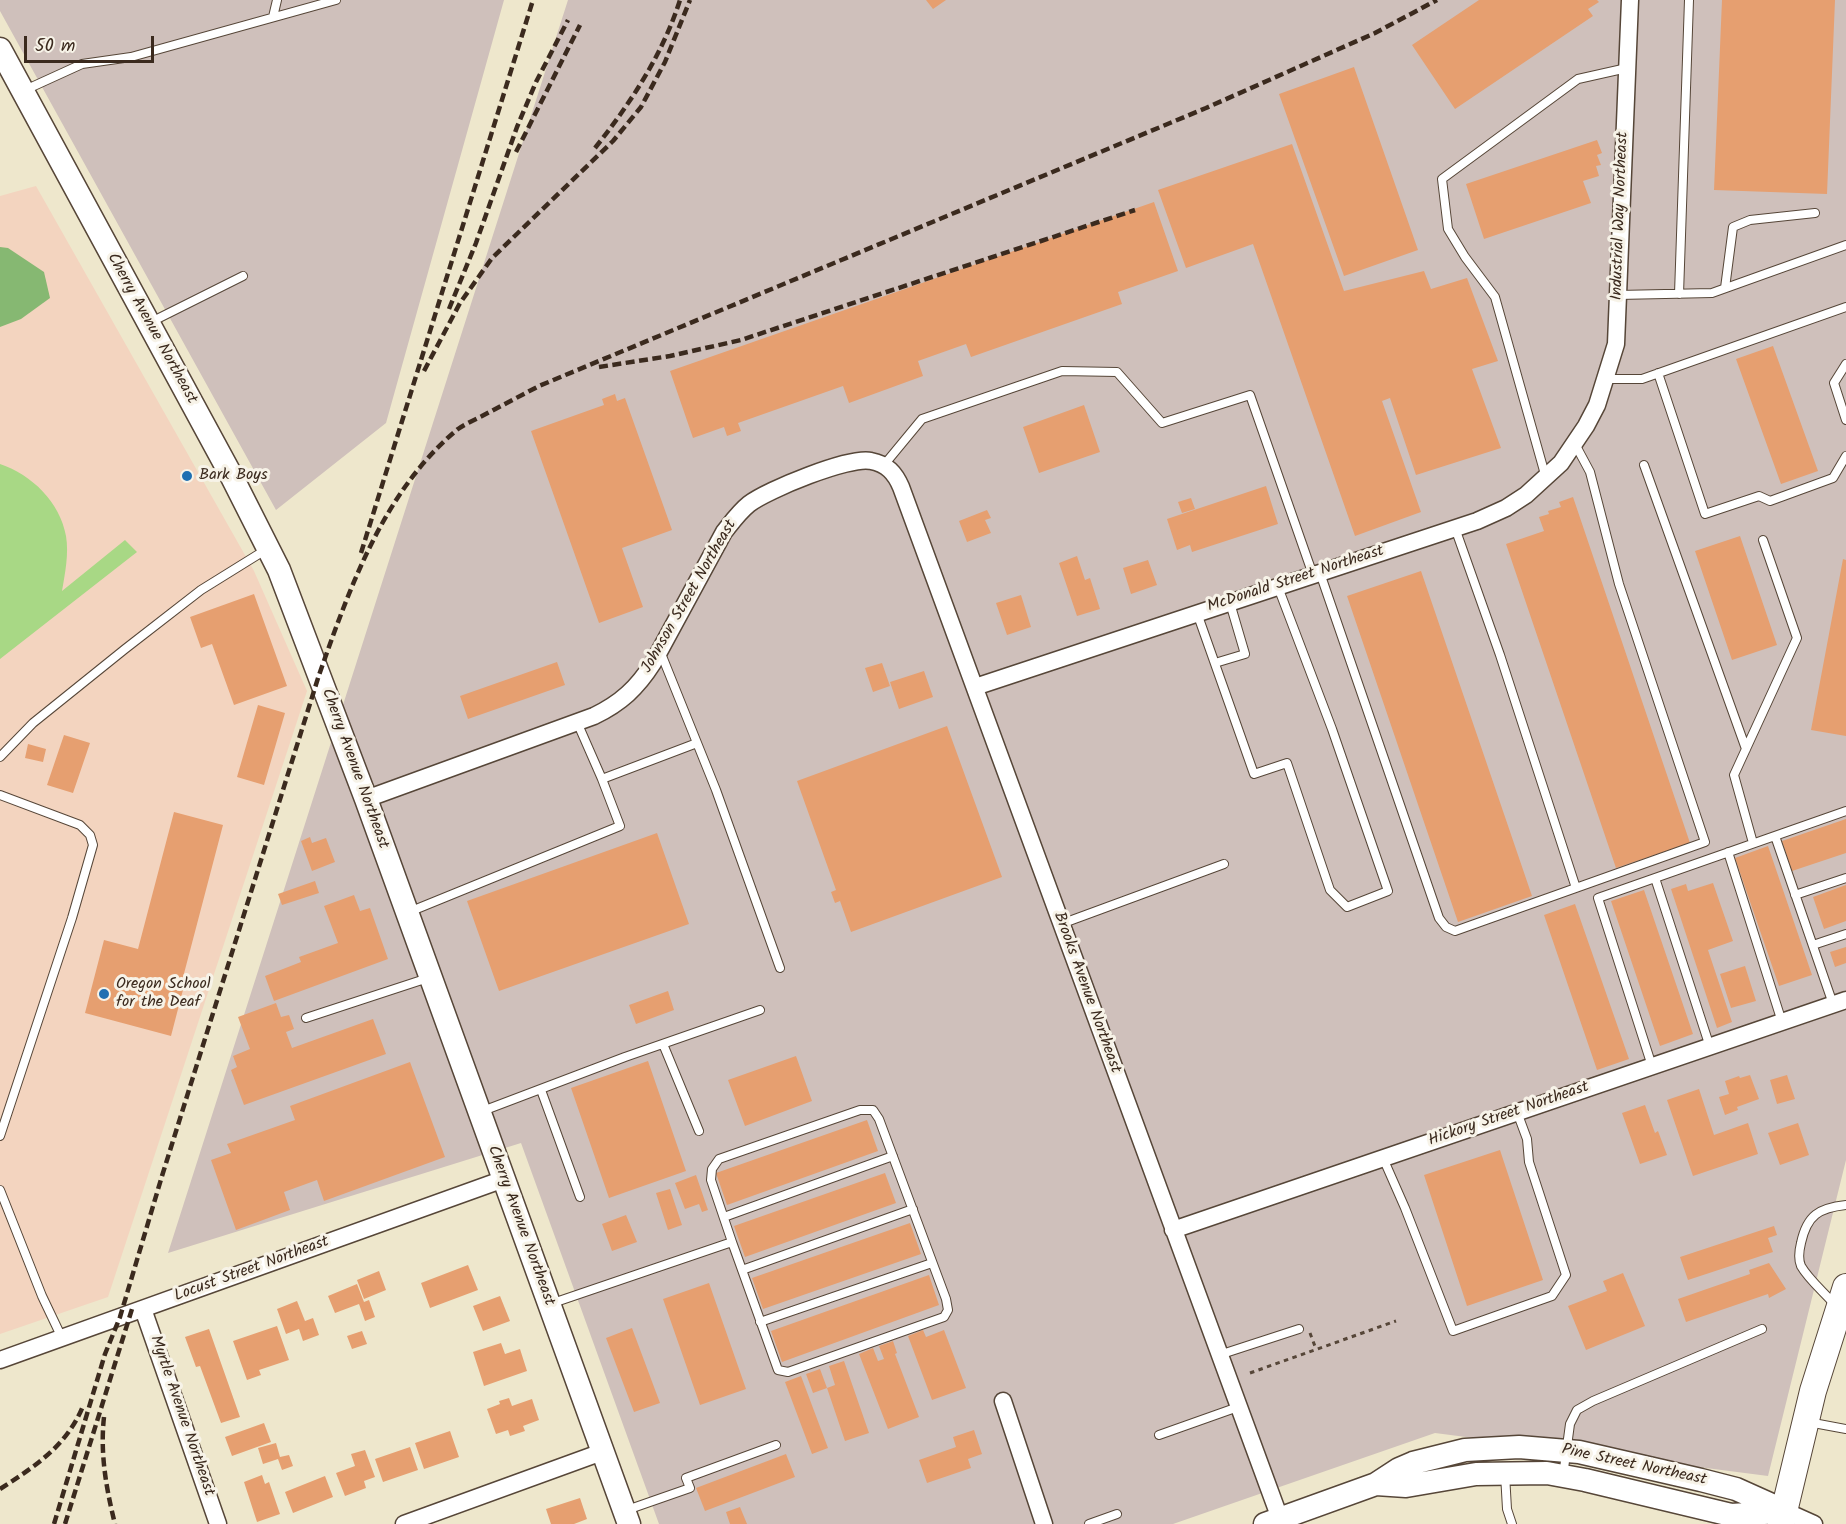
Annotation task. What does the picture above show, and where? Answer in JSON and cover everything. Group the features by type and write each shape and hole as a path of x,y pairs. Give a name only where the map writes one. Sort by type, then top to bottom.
{"main road":[{"name":"Cherry Avenue Northeast","path":"0,49 279,570 366,799 626,1518"},
{"path":"1783,1518 1813,1391 1843,1298"},
{"name":"Pine Street Northeast","path":"1276,1522 1376,1484 1399,1469 1444,1454 1465,1450 1519,1447 1566,1451 1612,1459 1736,1489 1783,1518"},
{"name":"Pine Street Northeast","path":"1376,1484 1406,1486 1476,1474 1547,1473 1731,1515 1783,1518"}],"street":[{"name":"Industrial Way Northeast","path":"1586,426 1597,405 1616,344 1630,0"},
{"name":"McDonald Street Northeast","path":"975,687 1455,528 1506,508 1526,495 1561,463 1586,426"},
{"name":"Johnson Street Northeast","path":"366,799 612,708 640,684 724,532 751,502 775,489 844,463 870,460 884,465"},
{"name":"Brooks Avenue Northeast","path":"884,465 895,474 901,487 1239,1407 1276,1522"},
{"name":"Hickory Street Northeast","path":"1173,1230 1840,1002"},
{"name":"Locust Street Northeast","path":"0,1360 504,1179"},
{"name":"Myrtle Avenue Northeast","path":"143,1309 218,1524"},
{"path":"1003,1401 1044,1524"},
{"path":"404,1524 602,1452"},
{"name":"Pine Street Northeast","path":"1783,1518 1814,1524"}],"lane":[{"path":"273,17 277,0"},
{"path":"22,92 82,64 131,57 336,0"},
{"path":"1679,294 1689,0"},
{"path":"1546,478 1495,297 1465,257 1448,229 1442,179 1578,79 1627,68"},
{"path":"1725,288 1733,227 1750,220 1815,213"},
{"path":"1618,295 1712,293 1846,245"},
{"path":"148,324 243,276"},
{"path":"1605,379 1642,379 1845,310"},
{"path":"1846,364 1834,383 1846,420"},
{"path":"884,465 922,419 1062,371 1117,372 1162,423 1250,395 1439,918 1446,927 1455,931 1705,842 1619,584 1594,483 1575,444"},
{"path":"1658,373 1705,514 1759,496 1770,501 1833,478 1846,456"},
{"path":"1644,465 1746,748"},
{"path":"1455,528 1500,655 1576,888"},
{"path":"1754,843 1734,775 1797,638 1762,540"},
{"path":"0,757 33,723 201,590 268,548"},
{"path":"1197,613 1254,774 1287,763 1330,891 1347,907 1388,891 1329,720 1278,587"},
{"path":"1215,663 1245,654 1230,603"},
{"path":"660,651 716,790 780,968"},
{"path":"407,913 620,826 577,722"},
{"path":"602,779 697,743"},
{"path":"0,795 80,825 90,835 93,844 72,918 0,1136"},
{"path":"1652,1066 1598,898 1846,811"},
{"path":"1775,836 1813,945 1840,1002"},
{"path":"1728,852 1782,1022"},
{"path":"1061,924 1224,864"},
{"path":"1655,878 1710,1047"},
{"path":"1796,895 1846,878"},
{"path":"1813,945 1846,934"},
{"path":"306,1018 430,977"},
{"path":"479,1112 760,1010"},
{"path":"663,1044 699,1131"},
{"path":"541,1090 580,1197"},
{"path":"860,1110 873,1110 879,1119 893,1156 946,1299 948,1310 944,1317 788,1372 778,1370 711,1180 712,1169 719,1159 860,1110"},
{"path":"1383,1158 1406,1208 1453,1331 1552,1296 1566,1275 1529,1162 1527,1139 1517,1113"},
{"path":"724,1217 893,1156"},
{"path":"0,1190 42,1296 62,1338"},
{"path":"1843,1298 1804,1270 1799,1260 1803,1237 1813,1215 1831,1207 1846,1205"},
{"path":"742,1270 913,1209"},
{"path":"549,1305 732,1242"},
{"path":"760,1322 932,1263"},
{"path":"1219,1355 1299,1329"},
{"path":"1563,1476 1570,1424 1577,1410 1593,1401 1762,1329"},
{"path":"1159,1435 1239,1407"},
{"path":"1806,1421 1846,1429"},
{"path":"626,1518 690,1488 686,1478 776,1445"},
{"path":"1505,1473 1507,1509 1512,1524"},
{"path":"1089,1524 1116,1514"}],"path":[{"path":"1250,1373 1396,1321"}],"shaded area":[{"path":"0,0 504,0 386,423 276,510 0,11"},
{"path":"568,0 1846,0 1846,1160 1768,1476 1435,1433 1173,1524 659,1524 521,1143 168,1253"},
{"name":"Oregon School for the Deaf","path":"36,186 254,571 307,691 108,1297 0,1334 0,196"}],"green space":[{"path":"0,247 8,248 44,272 50,298 21,319 0,327"},
{"path":"0,464 23,475 43,491 58,512 67,543 62,591 125,540 137,552 0,659"}],"building":[{"path":"926,0 946,0 933,9"},
{"path":"1479,0 1597,0 1599,2 1588,9 1593,16 1455,109 1412,45"},
{"path":"1722,0 1835,0 1827,194 1714,190"},
{"path":"1354,67 1418,250 1344,276 1279,94"},
{"path":"1597,140 1602,153 1597,155 1601,165 1596,166 1599,176 1583,181 1591,203 1484,239 1466,184"},
{"path":"1292,144 1344,291 1424,271 1431,289 1467,278 1498,361 1472,369 1501,448 1416,475 1390,398 1382,401 1421,512 1355,536 1253,244 1186,268 1158,190"},
{"path":"1154,202 1178,271 1118,292 1122,304 971,357 966,344 918,361 923,376 849,403 843,386 738,423 741,431 727,436 724,427 693,438 670,371"},
{"path":"1773,346 1818,471 1781,484 1736,359"},
{"path":"615,394 617,401 625,398 672,530 622,548 643,607 599,623 531,431 604,405 602,399"},
{"path":"1084,405 1100,452 1039,473 1023,427"},
{"path":"1266,486 1278,524 1192,552 1190,545 1177,550 1167,519"},
{"path":"1573,497 1690,843 1616,868 1506,544 1544,531 1539,517 1561,507 1559,502"},
{"path":"1191,498 1195,509 1182,513 1178,502"},
{"path":"987,510 991,518 985,520 991,533 967,542 959,521"},
{"path":"1740,536 1777,645 1732,660 1695,551"},
{"path":"1077,556 1085,580 1090,578 1100,609 1077,616 1059,563"},
{"path":"1843,559 1846,560 1846,736 1811,730"},
{"path":"1148,560 1157,585 1131,594 1123,568"},
{"path":"1421,571 1532,896 1458,922 1347,596"},
{"path":"254,594 287,686 234,705 212,644 201,648 190,617"},
{"path":"1021,595 1031,627 1007,635 996,603"},
{"path":"557,662 565,685 468,719 460,696"},
{"path":"882,663 890,686 873,692 865,668"},
{"path":"924,671 933,697 899,709 890,682"},
{"path":"258,705 285,713 264,785 237,777"},
{"path":"947,726 1002,877 851,932 840,901 835,903 831,892 836,890 797,781"},
{"path":"64,735 90,743 73,793 47,785"},
{"path":"28,744 46,749 43,762 25,758"},
{"path":"174,812 223,825 181,985 184,986 171,1036 85,1013 104,940 138,949"},
{"path":"1846,819 1846,853 1792,871 1782,841"},
{"path":"657,833 689,924 499,991 467,901"},
{"path":"310,837 312,843 326,838 335,862 312,871 301,841"},
{"path":"1768,846 1812,975 1779,986 1735,858"},
{"path":"315,881 319,893 282,905 278,894"},
{"path":"1713,883 1733,941 1708,950 1732,1022 1717,1028 1671,889 1686,884 1688,891"},
{"path":"1846,885 1846,921 1824,929 1813,897"},
{"path":"1644,890 1693,1034 1660,1046 1611,901"},
{"path":"354,895 360,911 370,908 388,959 274,1001 265,976 301,962 299,957 338,943 324,906"},
{"path":"1575,904 1629,1059 1597,1070 1544,915"},
{"path":"1846,947 1846,963 1835,967 1830,952"},
{"path":"1745,966 1756,1001 1731,1008 1720,974"},
{"path":"668,991 674,1010 636,1024 629,1005"},
{"path":"276,1003 281,1017 289,1015 294,1029 286,1032 292,1048 373,1019 386,1054 244,1105 231,1070 237,1067 233,1056 250,1049 238,1017"},
{"path":"796,1056 812,1101 745,1126 728,1080"},
{"path":"648,1061 686,1171 609,1198 571,1088"},
{"path":"410,1062 445,1157 324,1201 317,1180 284,1192 290,1210 236,1230 211,1160 231,1153 227,1144 295,1120 290,1106"},
{"path":"1750,1075 1759,1099 1737,1107 1738,1110 1725,1115 1719,1097 1729,1094 1725,1081"},
{"path":"1787,1075 1795,1099 1777,1104 1770,1080"},
{"path":"1699,1089 1714,1135 1748,1123 1758,1154 1693,1176 1667,1100"},
{"path":"1645,1105 1655,1133 1658,1131 1667,1155 1640,1164 1622,1113"},
{"path":"867,1120 878,1151 727,1205 716,1173"},
{"path":"1798,1123 1809,1155 1780,1165 1768,1133"},
{"path":"1500,1150 1543,1280 1467,1306 1424,1175"},
{"path":"885,1173 896,1203 745,1257 734,1226"},
{"path":"696,1175 708,1210 702,1212 699,1204 685,1209 675,1183"},
{"path":"670,1189 682,1225 668,1230 656,1193"},
{"path":"626,1215 637,1242 612,1251 602,1224"},
{"path":"910,1223 921,1254 763,1309 752,1278"},
{"path":"1774,1226 1777,1235 1768,1238 1773,1252 1688,1280 1680,1257"},
{"path":"1769,1263 1786,1289 1769,1298 1768,1294 1686,1322 1678,1299 1750,1274 1749,1270"},
{"path":"468,1265 478,1290 430,1308 421,1283"},
{"path":"379,1271 386,1290 364,1299 357,1280"},
{"path":"1623,1273 1645,1326 1586,1350 1568,1306 1607,1291 1603,1281"},
{"path":"929,1275 939,1305 782,1362 771,1331"},
{"path":"709,1283 746,1389 700,1405 663,1299"},
{"path":"357,1284 364,1302 369,1300 375,1317 365,1321 359,1304 335,1313 328,1296"},
{"path":"500,1296 510,1321 483,1331 473,1306"},
{"path":"297,1301 305,1321 313,1318 319,1335 303,1341 299,1329 286,1334 277,1309"},
{"path":"277,1326 289,1360 259,1370 261,1375 247,1380 233,1341"},
{"path":"632,1328 660,1403 634,1412 606,1338"},
{"path":"209,1329 240,1417 221,1423 200,1366 196,1367 185,1337"},
{"path":"923,1330 926,1337 944,1330 966,1388 932,1400 908,1336"},
{"path":"362,1331 367,1344 352,1349 347,1336"},
{"path":"893,1341 897,1353 895,1354 919,1417 888,1429 859,1354 873,1348 878,1361 884,1359 879,1346"},
{"path":"501,1343 505,1354 520,1349 527,1371 484,1386 473,1352"},
{"path":"844,1361 869,1433 845,1441 827,1388 835,1385 829,1366"},
{"path":"820,1369 827,1388 813,1393 806,1374"},
{"path":"801,1376 828,1448 812,1454 785,1382"},
{"path":"509,1398 512,1406 532,1399 539,1420 523,1426 525,1431 510,1436 508,1430 496,1434 487,1409"},
{"path":"264,1423 271,1442 232,1456 225,1437"},
{"path":"974,1430 982,1454 968,1459 971,1468 927,1483 919,1460 956,1447 953,1437"},
{"path":"450,1431 459,1457 424,1469 415,1443"},
{"path":"276,1443 280,1457 289,1455 293,1466 282,1470 278,1459 263,1464 258,1448"},
{"path":"410,1447 418,1470 383,1482 375,1459"},
{"path":"365,1450 375,1477 364,1481 366,1488 345,1496 336,1473 355,1466 351,1454"},
{"path":"786,1454 795,1477 705,1511 696,1488"},
{"path":"262,1475 265,1484 269,1482 280,1514 257,1522 244,1482"},
{"path":"325,1476 333,1497 293,1513 285,1492"},
{"path":"580,1498 587,1519 574,1524 551,1524 546,1509"},
{"path":"740,1507 747,1524 730,1524 726,1512"}],"railway":[{"path":"361,553 533,0"},
{"path":"595,148 621,114 655,59 680,0"},
{"path":"424,371 460,303 492,258 613,141 641,107 665,62 690,0"},
{"path":"54,1524 105,1354 120,1317 319,675 343,608 372,542 409,481 432,453 461,427 539,386 1206,108 1375,33 1437,0"},
{"path":"449,309 476,243 517,127 536,82 568,20"},
{"path":"516,152 580,25"},
{"path":"599,367 670,356 741,340 1135,210"},
{"path":"65,1524 132,1309"},
{"path":"0,1489 37,1464 59,1444 83,1406"},
{"path":"104,1417 105,1470 115,1524"}],"place":[{"name":"Bark Boys","path":"187,476"},
{"name":"Oregon School for the Deaf","path":"104,994"}]}
